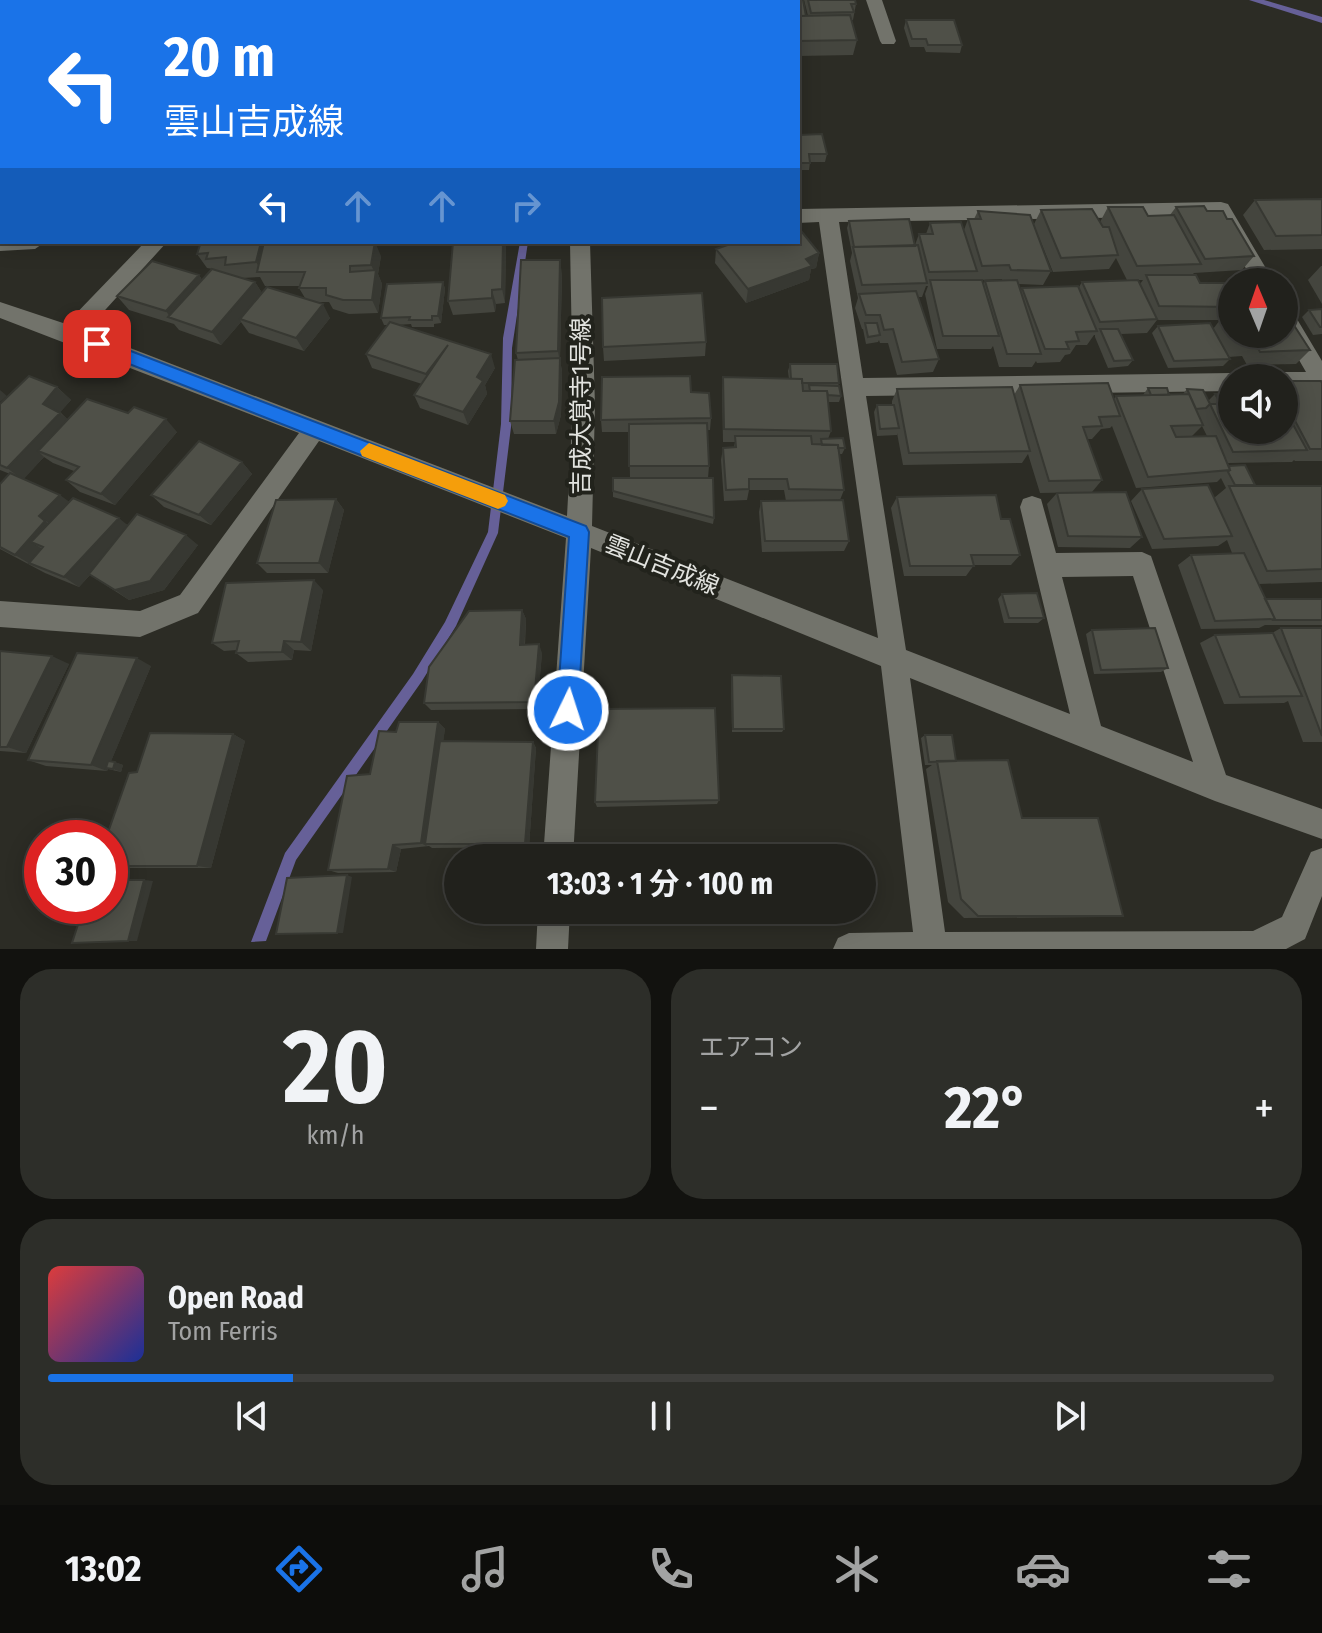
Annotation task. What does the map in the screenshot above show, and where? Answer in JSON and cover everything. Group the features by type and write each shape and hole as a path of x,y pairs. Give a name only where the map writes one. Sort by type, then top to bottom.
{"street":[{"path":"874,0 888,41"},
{"path":"800,216 1221,209 1256,268"},
{"path":"828,216 894,657 931,947"},
{"path":"70,334 155,244"},
{"name":"吉成大覚寺1号線","path":"559,844 584,405 580,244"},
{"name":"雲山吉成線","path":"0,310 70,334 579,532 1215,786 1322,824"},
{"path":"1298,339 1322,380 1298,381"},
{"path":"853,387 1218,382"},
{"path":"0,614 140,624 189,604 314,430"},
{"path":"1032,507 1089,735"},
{"path":"1047,565 1142,564 1215,786"},
{"path":"849,949 1255,947 1294,928 1322,863"},
{"path":"552,949 553,924"}],"shaded area":[{"path":"520,244 528,244 512,348 511,427 498,533 456,626 422,681 296,860 266,941 251,942 285,853 413,674 445,622 488,532 501,424 503,338"}],"building":[{"path":"800,0 803,0 806,16 800,16"},
{"path":"808,0 855,0 856,4 851,4 854,12 811,13"},
{"path":"850,15 857,40 800,41 800,16"},
{"path":"906,20 954,20 962,45 928,45 926,39 912,39"},
{"path":"822,134 827,154 809,154 810,163 800,163 800,135"},
{"path":"1322,199 1322,235 1276,236 1255,200"},
{"path":"1204,206 1207,211 1223,211 1227,219 1232,219 1254,256 1205,259 1176,207"},
{"path":"1108,207 1143,207 1148,216 1174,215 1201,264 1137,266"},
{"path":"1092,209 1103,227 1109,227 1118,255 1061,258 1041,210"},
{"path":"978,211 1030,215 1051,271 1011,270 1009,265 982,266 968,219 981,219"},
{"path":"909,219 915,246 854,247 849,221"},
{"path":"961,222 977,271 929,272 919,234 933,234 930,223"},
{"path":"800,233 819,253 806,259 812,266 748,289 716,249 730,244 800,244"},
{"path":"200,244 260,244 256,262 225,265 226,257 206,259 208,253 197,254"},
{"path":"264,244 375,244 371,265 350,266 350,272 376,270 372,300 343,300 326,295 326,288 299,288 305,272 257,272"},
{"path":"453,244 503,244 502,289 492,290 492,298 448,301"},
{"path":"918,245 927,283 862,285 853,247"},
{"path":"521,260 560,260 558,351 516,353"},
{"path":"152,261 199,275 166,311 117,296"},
{"path":"212,269 255,282 212,332 168,317"},
{"path":"1146,275 1196,275 1200,283 1218,283 1218,307 1159,306"},
{"path":"930,280 982,280 999,336 943,336"},
{"path":"1017,280 1041,354 1007,354 985,281"},
{"path":"1138,280 1157,319 1100,322 1082,282"},
{"path":"443,282 438,316 432,316 432,320 381,318 387,284"},
{"path":"1078,286 1097,331 1076,332 1079,341 1066,342 1069,349 1045,349 1022,288"},
{"path":"267,287 323,304 296,338 240,319"},
{"path":"916,291 939,359 902,362 893,329 884,330 880,315 866,315 859,294"},
{"path":"702,293 706,342 603,347 602,298"},
{"path":"1322,309 1322,327 1320,327 1309,310"},
{"path":"390,322 491,354 477,377 483,381 463,412 414,395 448,345 426,374 366,354"},
{"path":"865,323 877,323 880,335 868,337"},
{"path":"1210,323 1218,337 1218,348 1224,348 1230,359 1174,361 1158,326"},
{"path":"1100,329 1118,329 1133,360 1114,361"},
{"path":"1298,332 1310,350 1260,352 1258,348 1298,348"},
{"path":"560,358 559,402 554,421 510,421 515,360"},
{"path":"790,364 837,364 839,383 802,383 802,379 791,379"},
{"path":"29,376 57,387 43,404 60,413 7,468 0,465 0,404"},
{"path":"690,376 691,392 709,393 711,418 601,420 602,377"},
{"path":"723,377 802,379 803,391 827,391 831,431 724,429"},
{"path":"1298,381 1322,383 1322,449 1310,449 1298,426"},
{"path":"1108,383 1120,416 1099,417 1102,426 1083,427 1102,480 1049,481 1020,385"},
{"path":"809,385 839,386 841,396 828,395 827,391 810,391"},
{"path":"1012,387 1030,451 909,453 897,389"},
{"path":"1148,388 1167,388 1169,395 1151,395"},
{"path":"1187,389 1203,390 1210,404 1206,408 1196,409"},
{"path":"1189,394 1203,425 1171,426 1176,437 1216,436 1230,470 1148,477 1116,396"},
{"path":"87,399 128,413 134,407 166,419 101,494 66,480 79,467 38,451"},
{"path":"1210,404 1218,404 1218,421"},
{"path":"877,405 894,405 899,428 880,429"},
{"path":"707,423 709,466 629,466 629,424"},
{"path":"1298,434 1307,450 1233,452 1229,444 1298,444"},
{"path":"735,436 811,436 812,444 838,445 844,490 789,489 787,479 749,479 749,489 726,490 723,448 736,447"},
{"path":"843,438 845,448 822,445 821,439"},
{"path":"199,441 242,462 199,515 151,495"},
{"path":"1245,465 1255,485 1235,485 1228,472 1229,466"},
{"path":"10,473 60,495 39,516 45,521 15,555 0,547 0,484"},
{"path":"613,478 713,478 714,518 613,491"},
{"path":"1208,485 1232,536 1164,539 1142,489"},
{"path":"1229,486 1322,486 1322,569 1267,571"},
{"path":"1126,492 1142,537 1068,536 1057,493"},
{"path":"996,495 1001,519 1010,519 1020,555 971,555 974,566 910,566 897,497"},
{"path":"73,498 119,518 64,577 29,563 43,547 31,542"},
{"path":"336,499 319,563 257,563 276,500"},
{"path":"843,500 849,541 765,541 761,501"},
{"path":"137,514 186,535 150,581 115,590 89,574"},
{"path":"1244,553 1275,619 1215,621 1191,555"},
{"path":"314,580 301,642 284,641 282,652 236,653 239,641 212,643 226,583"},
{"path":"1037,593 1044,618 1009,618 1002,594"},
{"path":"1265,599 1322,599 1322,620 1274,620"},
{"path":"522,610 520,645 539,644 534,702 424,703 429,667 469,611"},
{"path":"1155,628 1168,668 1101,670 1092,630"},
{"path":"1281,628 1322,628 1322,736"},
{"path":"1273,633 1302,696 1240,697 1215,635"},
{"path":"0,651 52,656 7,747 0,747"},
{"path":"77,653 137,658 91,765 28,760"},
{"path":"732,675 781,676 784,729 733,729"},
{"path":"715,708 719,800 595,802 599,709"},
{"path":"399,722 438,722 421,843 393,845 388,869 328,870 347,776 370,774 379,731 396,732"},
{"path":"150,733 233,734 197,866 128,866 128,820 112,820 129,773 137,772"},
{"path":"925,735 952,735 956,761 929,762"},
{"path":"440,741 533,742 525,844 425,844"},
{"path":"1008,760 1022,818 1098,818 1123,916 978,916 961,899 937,761"},
{"path":"108,761 115,762 113,769 106,768"},
{"path":"347,875 337,933 276,934 287,878"},
{"path":"128,880 144,880 128,941 72,943 78,924 128,924"}],"waterway":[{"path":"1254,0 1322,20"}],"slow traffic":[{"path":"369,451 498,501"}],"route":[{"path":"97,344 579,532 568,710"}]}
